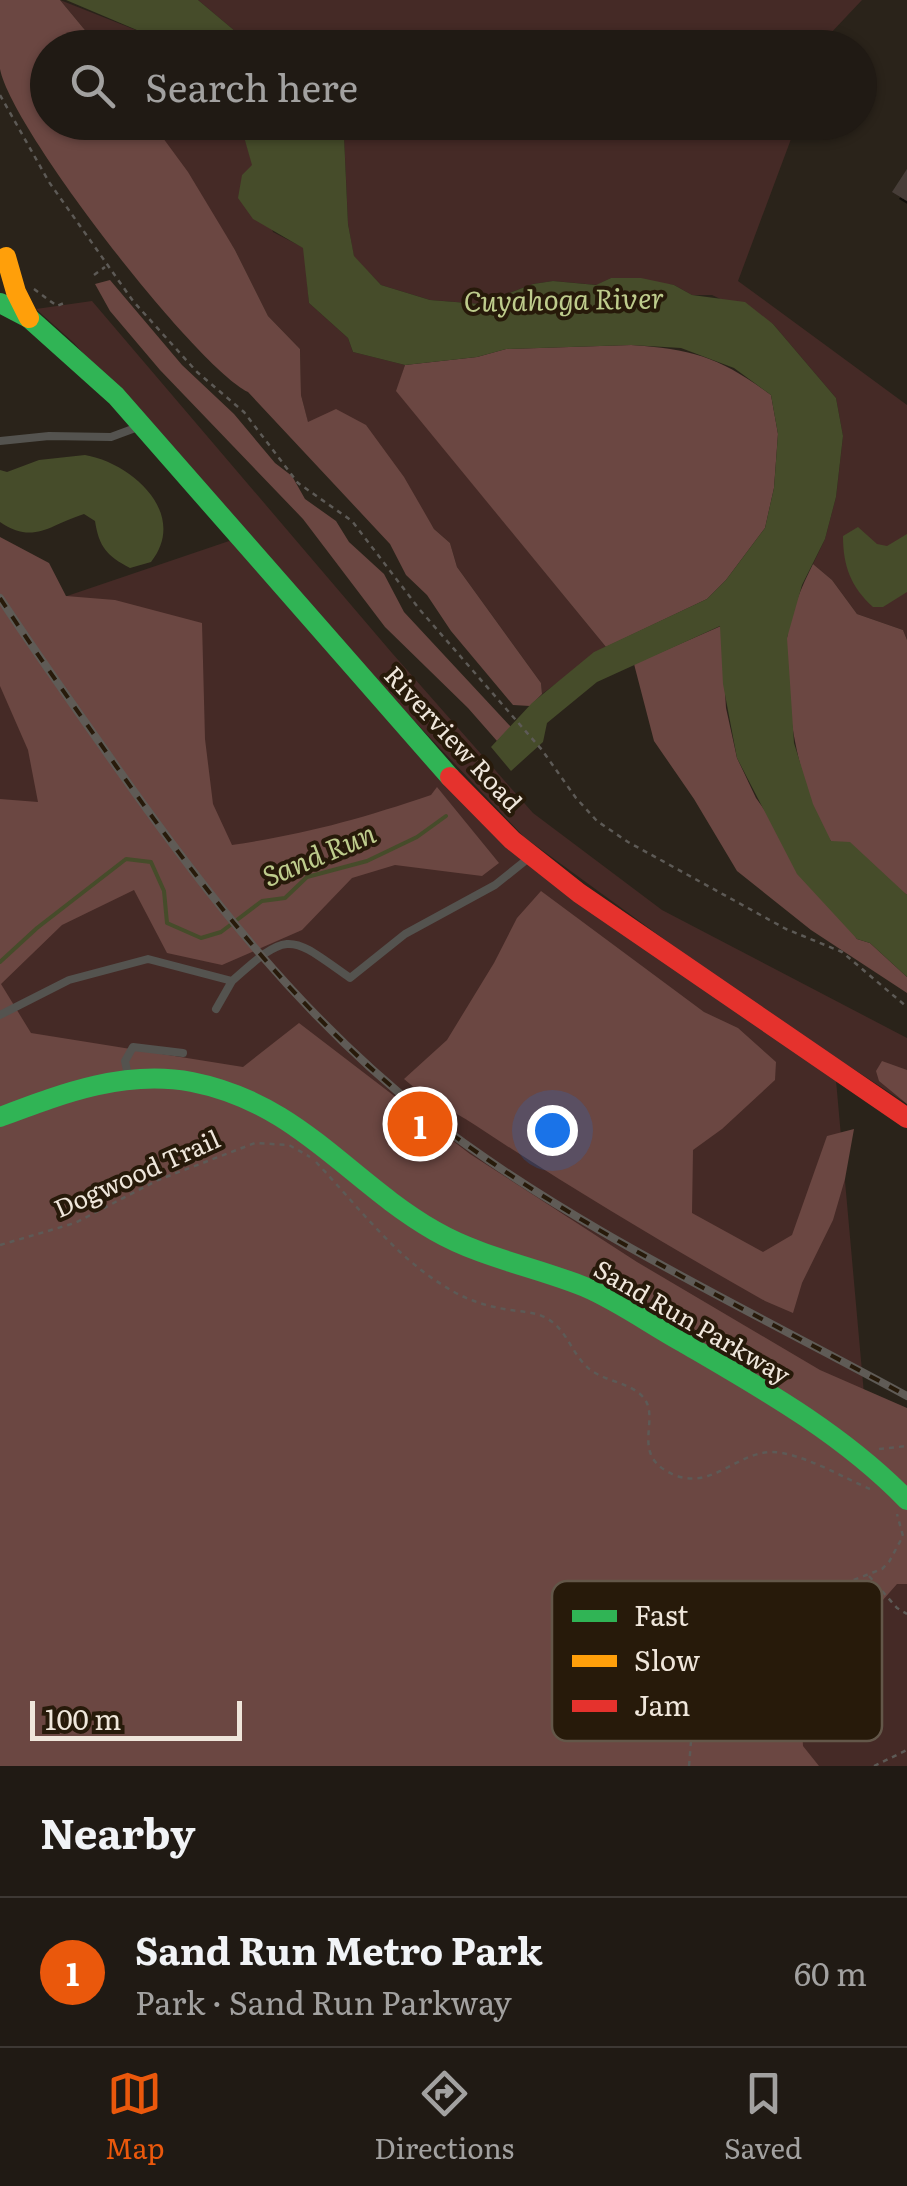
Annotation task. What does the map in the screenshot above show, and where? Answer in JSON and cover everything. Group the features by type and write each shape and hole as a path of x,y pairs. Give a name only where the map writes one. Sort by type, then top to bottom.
{"main road":[{"name":"Riverview Road","path":"2,258 29,318"},
{"name":"Riverview Road","path":"0,303 29,318 116,396 471,801 531,856 907,1118"},
{"name":"Sand Run Parkway","path":"0,1116 72,1092 128,1080 171,1079 236,1096 280,1116 322,1143 437,1232 487,1256 601,1295 786,1405 873,1467 901,1505"}],"lane":[{"path":"0,441 49,436 111,437 140,426"},
{"path":"216,1009 232,980 278,943 300,942 350,978 405,934 495,885 531,856"},
{"path":"0,1015 69,980 148,959 232,980"},
{"path":"128,1080 126,1061 133,1047 183,1053"}],"path":[{"path":"0,94 49,182 132,301 196,372 244,412 298,482 352,520 420,610 608,831 786,930 842,952 907,1007"},
{"path":"94,275 106,266"},
{"path":"31,288 56,306 64,303"},
{"name":"Dogwood Trail","path":"0,1245 75,1223 158,1180 236,1148 255,1143 290,1146 314,1159 414,1266 472,1302 548,1319 566,1335 586,1366 606,1380 641,1394 647,1404 646,1441 660,1468 681,1477 703,1478 725,1471 753,1454 773,1452 801,1458 876,1491"},
{"path":"851,1581 882,1569 896,1555 903,1536 901,1505"},
{"path":"868,1575 873,1581"},
{"path":"882,1591 907,1614"},
{"path":"688,1766 691,1741"},
{"path":"874,1766 907,1750"}],"shaded area":[{"path":"0,0 60,0 85,30 30,30 30,130 0,69"},
{"path":"60,0 136,30 85,30"},
{"path":"198,0 862,0 834,30 234,30"},
{"path":"163,140 245,140 273,232 304,248 309,303 348,338 353,352 405,365 397,391 606,647 542,694 541,683 457,567 450,543 434,529 419,505 308,423 301,395 300,349 268,316 235,250"},
{"path":"164,140 235,250 268,316 300,349 301,395 308,422 336,409 366,425 404,477 434,529 450,543 457,567 541,683 542,694 530,706 513,705 451,631 427,595 406,575 390,544 248,392 222,373 188,338 108,242 36,141"},
{"path":"344,140 791,140 738,281 907,405 907,640 903,630 857,614 832,580 813,564 825,539 836,497 843,436 836,398 773,324 712,295 692,295 674,285 611,278 597,285 553,281 533,284 480,304 430,300 381,285 354,257 348,224"},
{"path":"110,280 182,365 292,476 305,499 336,521 349,542 384,574 404,612 511,727 497,741 385,627 303,519 160,370 110,311 95,284"},
{"path":"92,301 533,813 662,910 907,1038 907,1104 742,996 524,837 402,708 74,343 36,309"},
{"path":"631,345 672,349 706,358 737,372 771,395 778,434 774,488 765,528 707,599 606,647 396,391 405,365 477,357 506,349"},
{"path":"0,537 49,563 66,596 115,600 202,623 205,739 213,804 232,845 356,818 431,795 437,787 499,863 482,876 395,865 352,878 302,930 222,965 167,953 134,890 62,925 1,984 31,1033 243,1067 299,1023 470,1154 637,1262 820,1370 907,1408 907,1584 897,1584 882,1601 882,1581 552,1581 552,1741 803,1741 819,1766 0,1766 0,799 38,802 28,750 0,686"},
{"path":"238,538 508,836 835,1069 865,1405 907,1421 907,1766 0,1766 0,598 11,615"},
{"path":"813,564 832,580 857,614 903,630 907,640 907,895 831,841 820,824 802,773 790,713 787,638"},
{"path":"721,626 726,708 737,758 756,798 857,939 870,943 907,977 907,993 811,930 737,871 654,741 634,664"},
{"path":"541,891 704,1012 738,1028 776,1062 775,1080 693,1150 692,1213 763,1252 792,1235 827,1136 854,1129 833,1220 802,1283 793,1313 765,1301 618,1216 404,1079 447,1040 517,918"},
{"path":"882,1061 907,1070 907,1104 879,1081 876,1071"}],"water":[{"path":"66,0 198,0 234,30 137,30"},
{"name":"Cuyahoga River","path":"245,140 344,140 348,224 354,256 381,285 430,300 480,304 533,284 553,281 596,285 611,278 641,278 674,285 692,295 745,302 773,324 836,398 843,436 836,497 825,539 802,585 787,638 794,743 813,804 831,841 850,842 907,895 907,977 870,943 857,939 797,874 737,758 723,684 720,626 597,682 547,723 543,742 511,771 491,747 532,703 594,652 707,599 726,580 765,528 774,488 778,434 771,395 734,368 681,348 631,345 506,349 477,357 405,365 353,352 348,338 309,303 303,248 253,219 238,198 242,175 252,165"},
{"path":"85,455 120,468 150,493 163,526 161,544 151,562 130,568 115,559 105,550 95,521 84,514 32,532 12,529 0,522 0,470 7,472 39,460"},
{"path":"858,527 877,544 887,546 907,534 907,592 883,607 873,607 865,599 847,566 843,536"}],"building":[{"path":"907,169 907,201 892,192"}],"waterway":[{"name":"Sand Run","path":"0,962 126,859 151,862 164,891 167,923 201,938 221,932 262,901 285,898 307,877 367,861 417,837 446,816"}],"railway":[{"path":"0,598 150,814 221,907 296,995 380,1076 481,1155 599,1230 907,1396"}],"traffic: fast":[{"path":"0,303 29,318 116,396 450,777"},
{"path":"0,1117 70,1092 118,1081 167,1079 230,1092 293,1125 375,1190 435,1231 471,1248 598,1293 743,1378 829,1433 907,1500"}],"traffic: slow":[{"path":"6,257 29,318"}],"traffic: jam":[{"path":"450,777 512,840 579,893 907,1118"}],"place":[{"name":"Sand Run Metro Park","path":"420,1124"}]}
